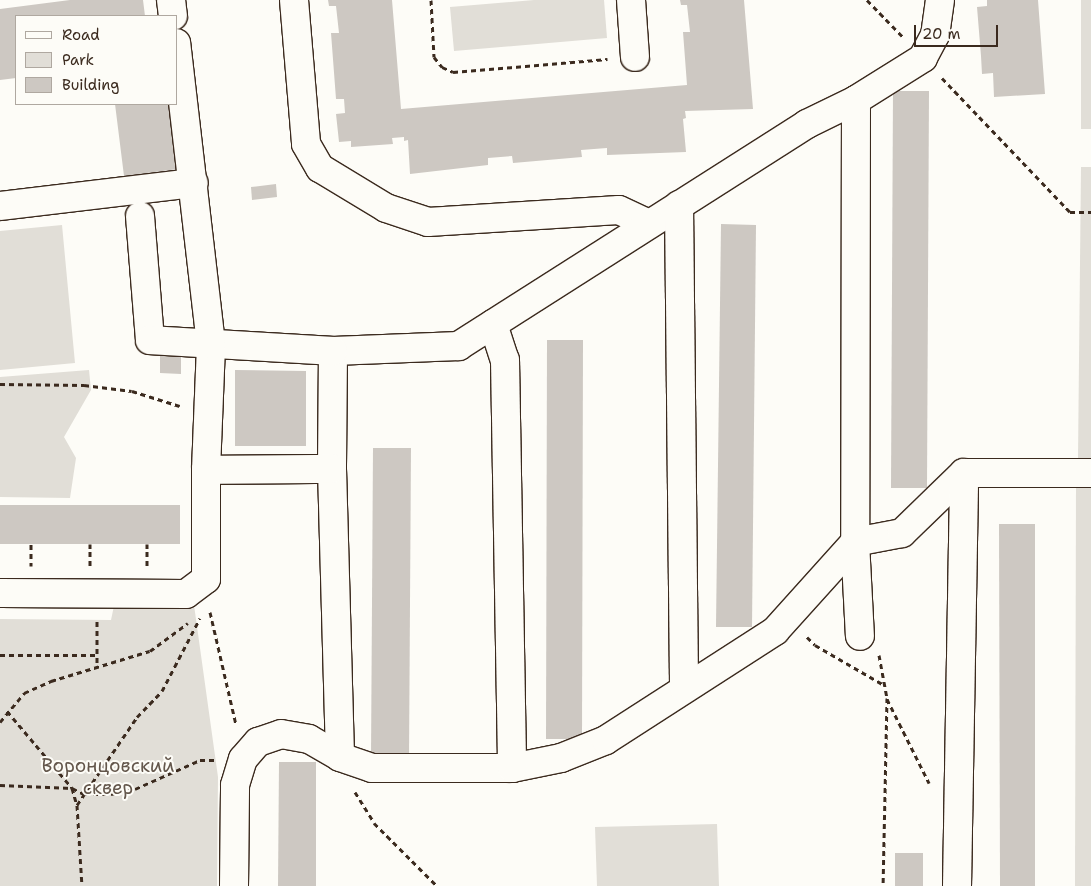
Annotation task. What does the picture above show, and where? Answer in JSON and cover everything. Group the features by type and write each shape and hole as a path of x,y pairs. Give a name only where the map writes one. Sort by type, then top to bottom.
{"lane":[{"path":"171,0 173,15"},
{"path":"294,0 306,144 320,168 386,208 428,222 618,210 649,224"},
{"path":"631,0 635,57"},
{"path":"140,216 150,340 332,352 460,346 808,124 856,100 923,58 935,35 940,0"},
{"path":"0,594 186,594 207,591 206,470 212,344 178,59"},
{"path":"856,100 855,542 860,636"},
{"path":"0,206 194,183"},
{"path":"679,205 684,688"},
{"path":"493,324 505,360 512,768"},
{"path":"332,352 332,469 340,757"},
{"path":"206,470 332,469"},
{"path":"957,886 964,473"},
{"path":"234,886 235,785 243,760 258,742 281,734 309,739 340,757 372,768 512,768 561,758 606,740 775,631 855,542 902,532 964,473 1091,473"}],"path":[{"path":"431,0 434,57 442,67 453,72 635,57"},
{"path":"867,0 1070,212 1091,212"},
{"path":"0,384 84,384 132,391 176,403 208,425"},
{"path":"196,615 207,591"},
{"path":"7,711 72,788 84,794 110,794 135,789 200,760 243,760 207,591"},
{"path":"77,805 113,755 137,717 162,691 207,591"},
{"path":"96,613 97,666"},
{"path":"788,616 815,645 885,686"},
{"path":"0,722 7,711 24,693 97,666 150,651 190,621"},
{"path":"860,636 877,642 887,698 884,886"},
{"path":"0,655 96,655"},
{"path":"887,698 931,786"},
{"path":"0,785 72,788"},
{"path":"72,788 77,805 82,886"},
{"path":"374,823 437,886"}],"green space":[{"path":"534,0 604,0 607,38 454,51 450,7"},
{"path":"1081,0 1091,0 1091,129 1081,129"},
{"path":"1081,167 1091,167 1091,458 1078,458"},
{"path":"62,225 75,363 0,370 0,231"},
{"path":"89,370 91,390 64,437 76,458 70,498 0,497 0,377"},
{"path":"1076,484 1091,484 1091,886 1075,886"},
{"name":"Воронцовский сквер","path":"115,601 194,605 218,777 217,886 0,886 0,619 111,620"},
{"path":"717,824 719,886 597,886 595,827"}],"building":[{"path":"70,0 143,0 145,15 15,15 15,78 0,80 0,9"},
{"path":"328,0 392,0 401,109 687,85 683,32 690,32 687,5 681,5 680,0 744,0 753,109 685,111 686,118 683,119 686,152 607,155 607,148 581,150 582,157 513,163 512,156 488,158 488,165 410,174 408,140 404,141 404,137 392,138 393,144 351,147 351,141 339,142 336,114 345,113 344,99 336,99 331,33 339,33 336,6 329,6"},
{"path":"987,0 1038,0 1045,94 994,97 993,73 982,74 977,7 987,6"},
{"path":"893,91 929,91 927,488 891,488"},
{"path":"115,105 169,105 178,169 124,176"},
{"path":"276,184 277,197 252,200 251,187"},
{"path":"721,224 756,225 752,627 716,627"},
{"path":"547,340 583,340 582,739 546,739"},
{"path":"160,353 181,353 181,374 160,373"},
{"path":"235,370 306,371 306,446 235,446"},
{"path":"373,448 411,448 409,758 371,757"},
{"path":"0,505 180,505 180,544 0,544"},
{"path":"999,524 1035,524 1035,886 1000,886"},
{"path":"279,762 316,762 316,886 278,886"},
{"path":"895,853 923,853 923,886 895,886"}]}
